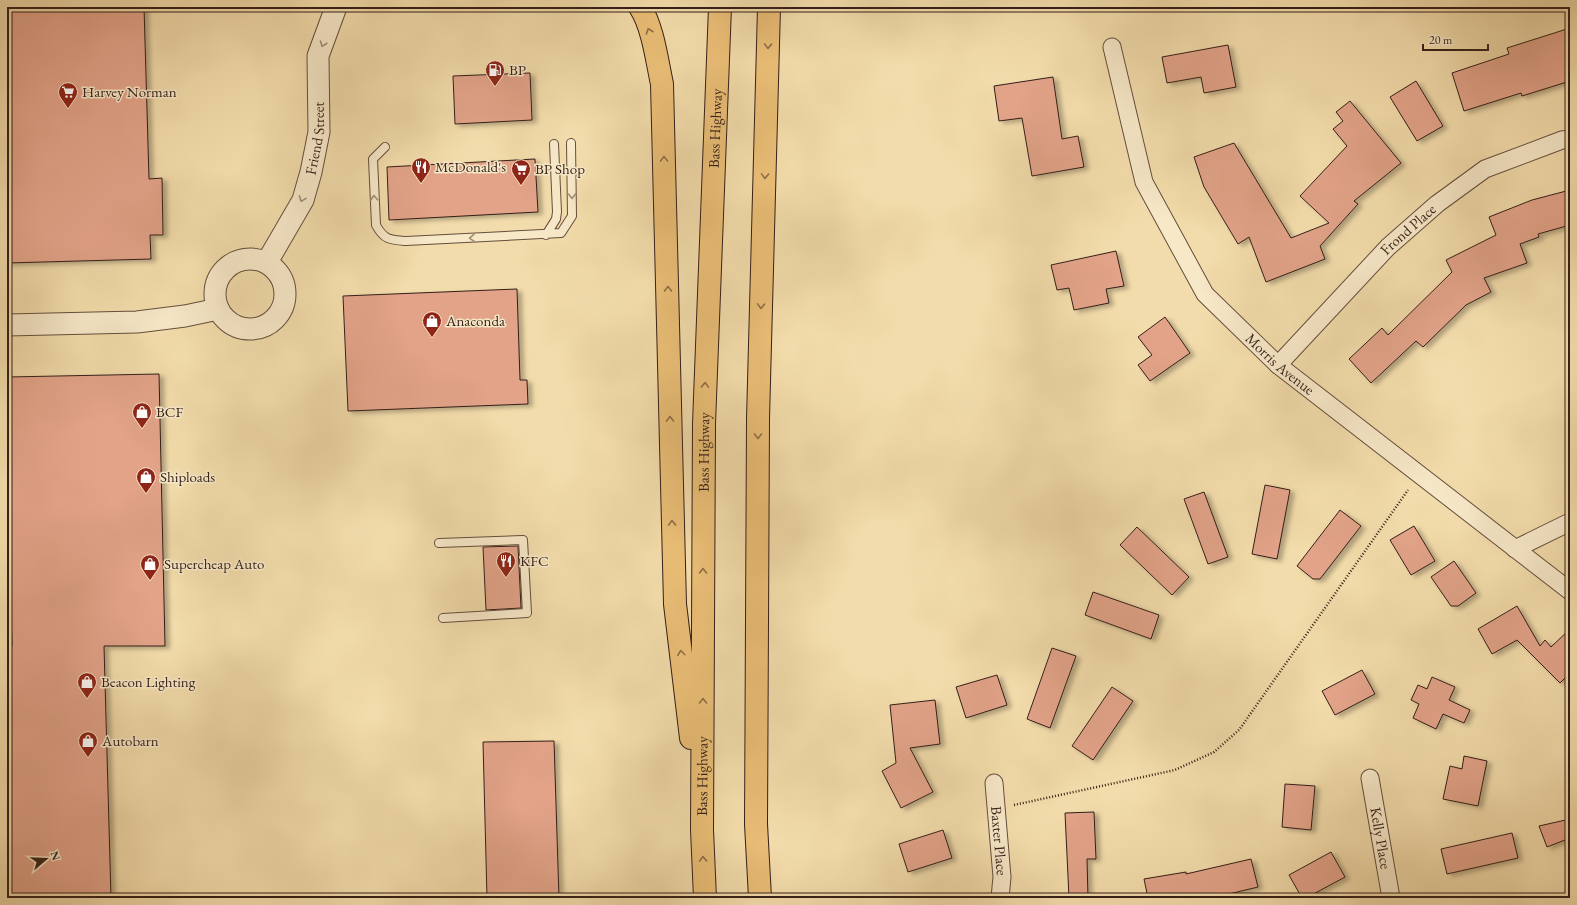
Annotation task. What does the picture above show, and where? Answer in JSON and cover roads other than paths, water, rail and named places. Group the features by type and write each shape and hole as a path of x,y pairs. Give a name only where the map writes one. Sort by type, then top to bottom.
{"highway":[{"path":"640,7 654,43 662,84 675,604 702,830"},
{"name":"Bass Highway","path":"705,898 702,830 704,424 720,7"},
{"path":"760,898 756,824 758,427 769,7"}],"street":[{"name":"Friend Street","path":"267,262 303,200 309,179 319,132 318,56 336,7"},
{"name":"Morris Avenue","path":"1112,47 1144,182 1205,294 1278,365 1570,591"},
{"name":"Frond Place","path":"1278,365 1388,247 1437,204 1485,169 1562,140 1570,139"},
{"path":"242,259 255,259 267,262 276,270 283,280 285,300 281,312 273,321 262,327 247,329 235,326 225,319 218,309 215,297 216,284 222,273 230,264 242,259"},
{"path":"7,325 137,322 185,316 218,309"},
{"path":"1516,549 1570,522"},
{"name":"Kelly Place","path":"1370,778 1392,898"},
{"name":"Baxter Place","path":"994,783 1002,877 1000,898"}],"lane":[{"path":"385,147 373,159 376,225 380,233 390,240 406,241 546,235 561,233 572,216 571,143"},
{"path":"546,235 556,219 557,212 554,144"},
{"path":"439,543 523,540 527,614 443,618"}],"place":[{"name":"BP","path":"495,87"},
{"name":"Harvey Norman","path":"68,109"},
{"name":"McDonald's","path":"421,184"},
{"name":"BP Shop","path":"521,186"},
{"name":"Anaconda","path":"432,338"},
{"name":"BCF","path":"142,429"},
{"name":"Shiploads","path":"146,494"},
{"name":"KFC","path":"506,578"},
{"name":"Supercheap Auto","path":"150,581"},
{"name":"Beacon Lighting","path":"87,699"},
{"name":"Autobarn","path":"88,758"}]}
